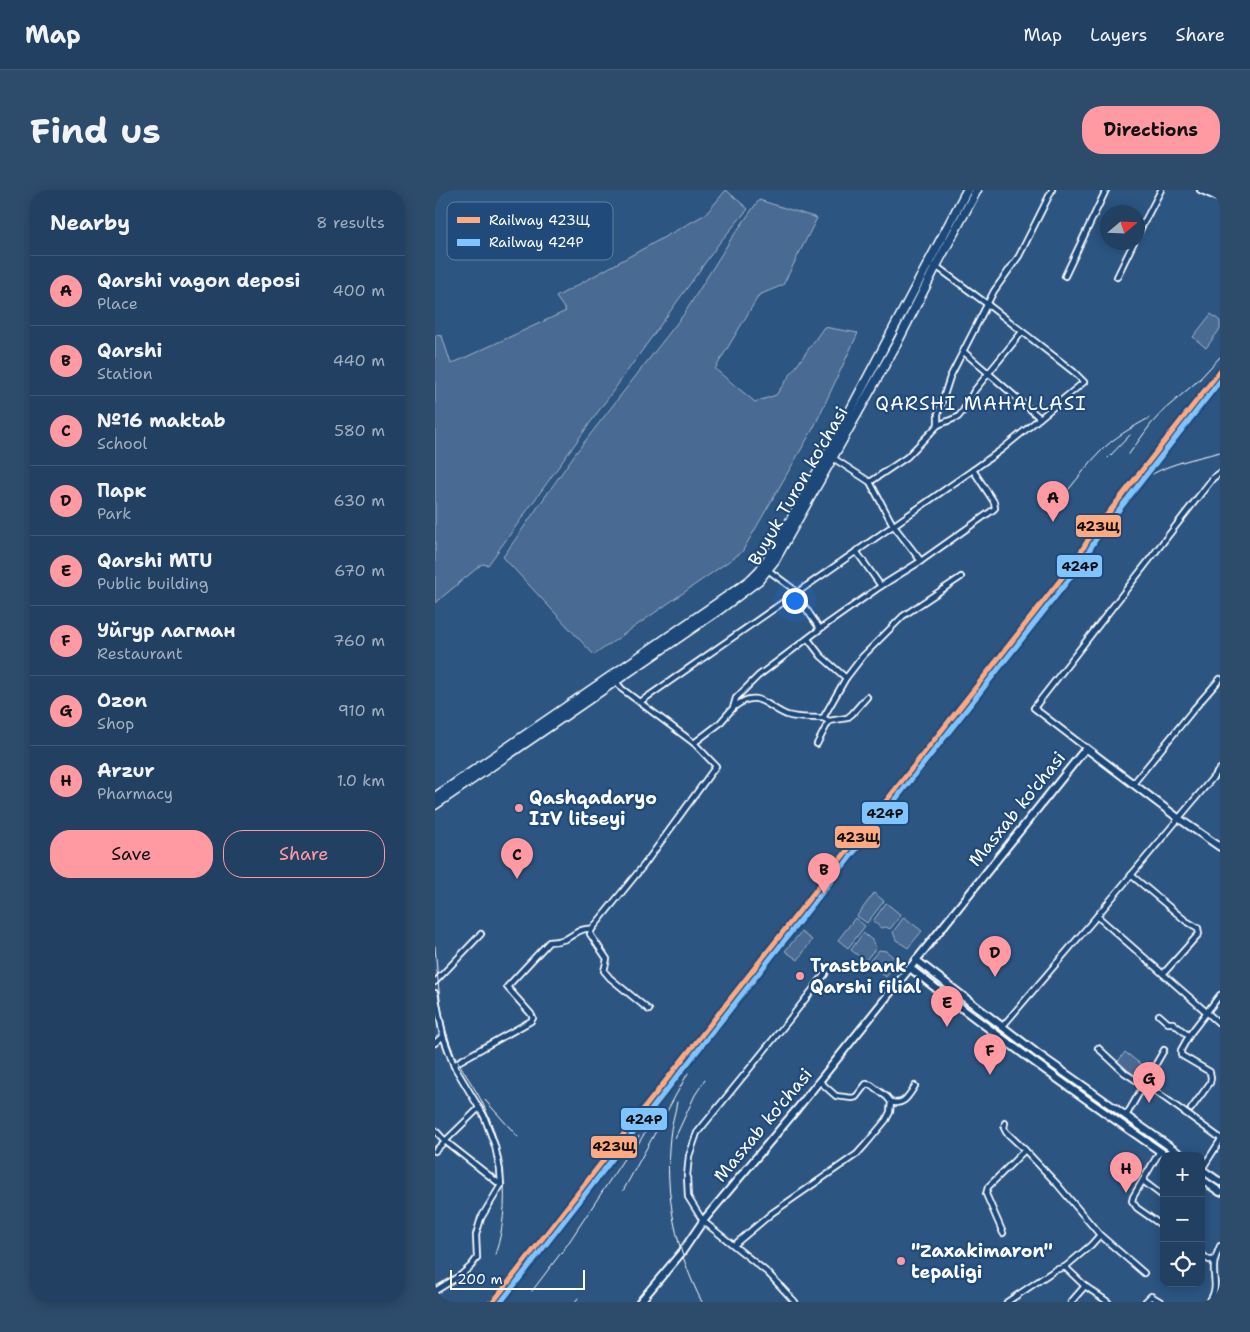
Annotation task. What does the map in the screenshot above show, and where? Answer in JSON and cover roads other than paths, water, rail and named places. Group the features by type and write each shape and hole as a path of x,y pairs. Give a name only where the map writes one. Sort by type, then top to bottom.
{"main road":[{"name":"Buyuk Turon ko'chasi","path":"435,797 751,579 775,548 825,458 967,190"},
{"name":"Buyuk Turon ko'chasi","path":"435,805 748,590 768,570 801,515 897,343 977,190"},
{"path":"930,258 937,264"},
{"path":"1086,748 1178,818 1220,847"},
{"name":"Masxab ko'chasi","path":"640,1302 682,1252 703,1221 819,1082 1086,748"},
{"path":"916,960 1037,1054 1177,1152"},
{"path":"910,968 1039,1066 1161,1152"},
{"path":"1165,1152 1169,1146"},
{"path":"1205,1172 1220,1182"},
{"path":"1205,1182 1220,1192"}],"street":[{"path":"938,425 938,414 950,377 994,291 1019,256 1052,190"},
{"path":"1065,276 1106,190"},
{"path":"1145,221 1161,190"},
{"path":"1200,190 1220,199"},
{"path":"1117,276 1130,250"},
{"path":"640,702 1001,450 1084,382 1074,372 937,264"},
{"path":"870,482 907,457 938,425 957,417 963,411 974,391 1023,332"},
{"path":"964,352 1040,418"},
{"path":"833,458 870,482 893,525 921,561"},
{"path":"733,708 736,698 757,676 820,629 881,586 921,561 995,508 994,502 973,470"},
{"path":"1086,748 1034,708 1213,478 1220,473"},
{"path":"856,552 881,586"},
{"path":"768,570 792,588 820,629"},
{"path":"823,718 846,678 863,656 903,616 961,577"},
{"path":"808,639 821,656 846,678"},
{"path":"1133,784 1220,680"},
{"path":"615,681 622,690 694,744 715,766 644,864 590,934 607,959 604,971 609,978 649,1010"},
{"path":"694,744 719,724 742,700 754,698 799,718 823,718 829,721 847,718 867,697"},
{"path":"817,744 829,721"},
{"path":"1002,1027 1220,769"},
{"path":"1131,875 1198,928 1199,934 1163,974"},
{"path":"1097,916 1220,1024"},
{"path":"454,1066 531,1021 533,1018 531,1014 507,987 549,942 565,939 582,929 592,929"},
{"path":"435,982 481,934"},
{"path":"795,1302 768,1273 703,1221 688,1197 687,1176 689,1156 697,1132 825,974"},
{"path":"435,992 443,1036 454,1066 484,1116 495,1146 501,1185 481,1218 476,1235 477,1258 461,1275 435,1292"},
{"path":"1191,1109 1210,1083 1211,1078 1210,1072 1181,1054 1182,1046 1220,994"},
{"path":"1159,1015 1189,1036"},
{"path":"435,1043 443,1036"},
{"path":"1098,1048 1125,1073 1144,1084 1220,1140 1205,1163"},
{"path":"1126,1116 1164,1050"},
{"path":"819,1082 836,1096 852,1098 866,1084 871,1084 891,1102 897,1104 901,1103 915,1086"},
{"path":"733,1245 772,1213 857,1154 886,1120 890,1112 891,1102"},
{"path":"435,1150 479,1108"},
{"path":"1005,1123 1004,1128 1006,1132 1057,1184 1100,1235 1144,1273"},
{"path":"435,1130 445,1141 501,1185"},
{"path":"1003,1233 986,1194 987,1188 1025,1150"},
{"path":"1160,1159 1143,1181 1132,1201 1137,1208 1160,1224"},
{"path":"1143,1181 1160,1194"},
{"path":"1007,1302 1055,1270 1065,1267 1100,1235"},
{"path":"1209,1302 1213,1296 1216,1282 1213,1266 1220,1246"},
{"path":"1205,1257 1209,1260 1215,1260"},
{"path":"1065,1267 1085,1286 1108,1302"},
{"path":"1071,1302 1085,1286"},
{"path":"1145,1302 1151,1296 1161,1302"}],"railway":[{"path":"1196,383 1220,357"},
{"path":"1129,454 1164,410 1201,378"},
{"path":"1096,534 1122,500 1220,386"},
{"path":"1069,489 1105,447 1149,418"},
{"path":"1108,458 1130,435"},
{"path":"1143,480 1170,466 1220,452"},
{"path":"919,776 1073,575 1100,528"},
{"path":"488,1302 1091,535"},
{"path":"435,946 441,1007 446,1032 453,1051 489,1118 496,1137 500,1157 503,1176 503,1216 495,1255"},
{"path":"505,1302 522,1276 642,1121 711,1037 740,992"},
{"path":"623,1191 688,1073"},
{"path":"675,1138 695,1095 705,1080"},
{"path":"485,1100 518,1137"},
{"path":"677,1102 671,1133 669,1158 671,1201 674,1222 685,1263 702,1302"},
{"path":"638,1144 659,1110"},
{"path":"532,1291 567,1245 639,1136"},
{"path":"575,1302 578,1298"}],"rail line":[{"name":"423Щ","path":"493,1302 1076,560 1091,535 1220,371"},
{"name":"424Р","path":"501,1302 1081,564 1096,539 1220,381"}],"place":[{"name":"Qarshi vagon deposi","path":"1053,522"},
{"name":"Qashqadaryo IIV litseyi","path":"519,808"},
{"name":"№16 maktab","path":"517,879"},
{"name":"Qarshi","path":"824,894"},
{"name":"Trastbank Qarshi filial","path":"800,976"},
{"name":"Парк","path":"995,977"},
{"name":"Qarshi MTU","path":"947,1027"},
{"name":"Уйгур лагман","path":"990,1075"},
{"name":"Ozon","path":"1149,1103"},
{"name":"Arzur","path":"1126,1193"},
{"name":"\"Zaxakimaron\" tepaligi","path":"901,1261"}],"district":[{"name":"QARSHI MAHALLASI","path":"981,403"}]}
